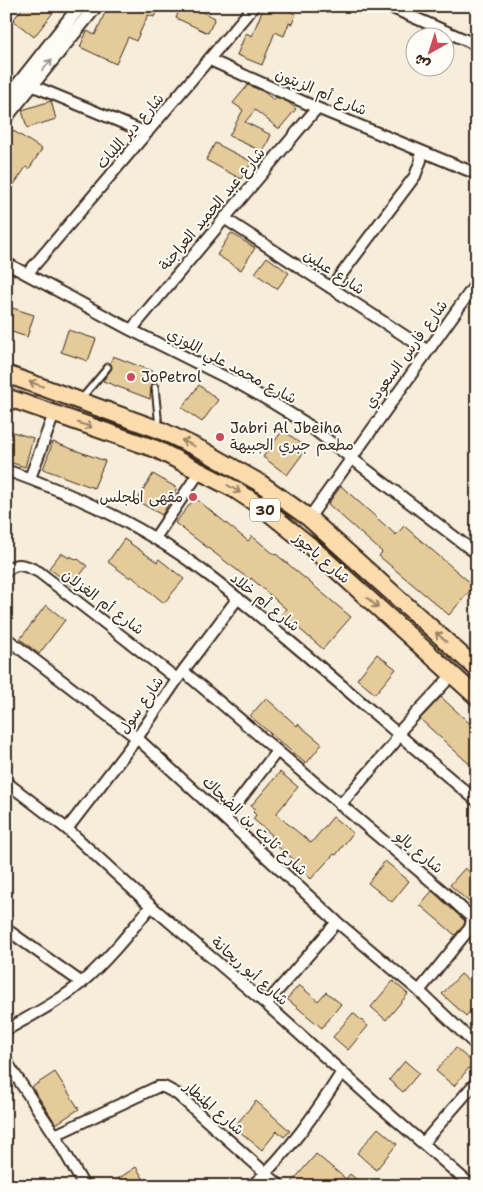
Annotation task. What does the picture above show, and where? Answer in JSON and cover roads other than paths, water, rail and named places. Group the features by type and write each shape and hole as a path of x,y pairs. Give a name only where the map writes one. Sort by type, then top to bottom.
{"main road":[{"name":"شارع ياجوز","path":"6,374 160,430 234,468 308,518 477,669"},
{"name":"شارع ياجوز","path":"6,397 156,449 234,489 294,532 477,697"}],"street":[{"path":"6,100 80,6"},
{"path":"6,117 96,6"},
{"name":"شارع دير الليات","path":"27,274 254,6"},
{"path":"388,6 477,45"},
{"name":"شارع أم الزيتون","path":"210,60 317,108 477,174"},
{"path":"31,85 147,133"},
{"name":"شارع عبد الحميد العراجنة","path":"131,330 317,108"},
{"path":"331,288 415,176 421,160 420,151"},
{"name":"شارع عبلين","path":"224,218 428,351"},
{"name":"شارع محمد علي اللوزي","path":"6,263 131,330 242,385 304,422 477,554"},
{"name":"شارع فارس السعودي","path":"308,518 477,282"},
{"path":"30,478 54,414"},
{"name":"شارع أم خلاد","path":"6,470 30,478 155,538 207,574 316,663 477,802"},
{"path":"155,538 200,470"},
{"name":"شارع أم الغزلان","path":"6,572 10,567 21,564 38,572 180,675"},
{"name":"شارع سول","path":"67,829 137,738 180,675 238,598"},
{"name":"شارع ثابت بن الضحاك","path":"6,638 137,738 338,922 419,991 477,1046"},
{"name":"شارع يالو","path":"180,675 277,751 471,917 470,928 419,991"},
{"path":"340,805 395,742 397,734 452,675"},
{"path":"225,819 277,751"},
{"name":"شارع أبو ريحانة","path":"6,782 67,829 151,906 266,1004 472,1186"},
{"path":"6,1030 49,1006 82,983 107,958 151,906"},
{"path":"266,1004 338,922"},
{"path":"6,929 82,983"},
{"path":"6,1060 84,1186"},
{"path":"252,1186 297,1139 342,1072"},
{"path":"423,1143 477,1082"},
{"name":"شارع المنطار","path":"54,1135 85,1122 136,1096 157,1087 164,1087 177,1094 265,1174"},
{"path":"265,1174 280,1186"}],"lane":[{"path":"80,400 108,367"},
{"path":"154,386 160,430"}],"place":[{"name":"JoPetrol","path":"131,377"},
{"name":"Jabri Al Jbeiha مطعم جبري الجبيهة","path":"220,437"},
{"name":"مقهى المجلس","path":"193,497"}]}
